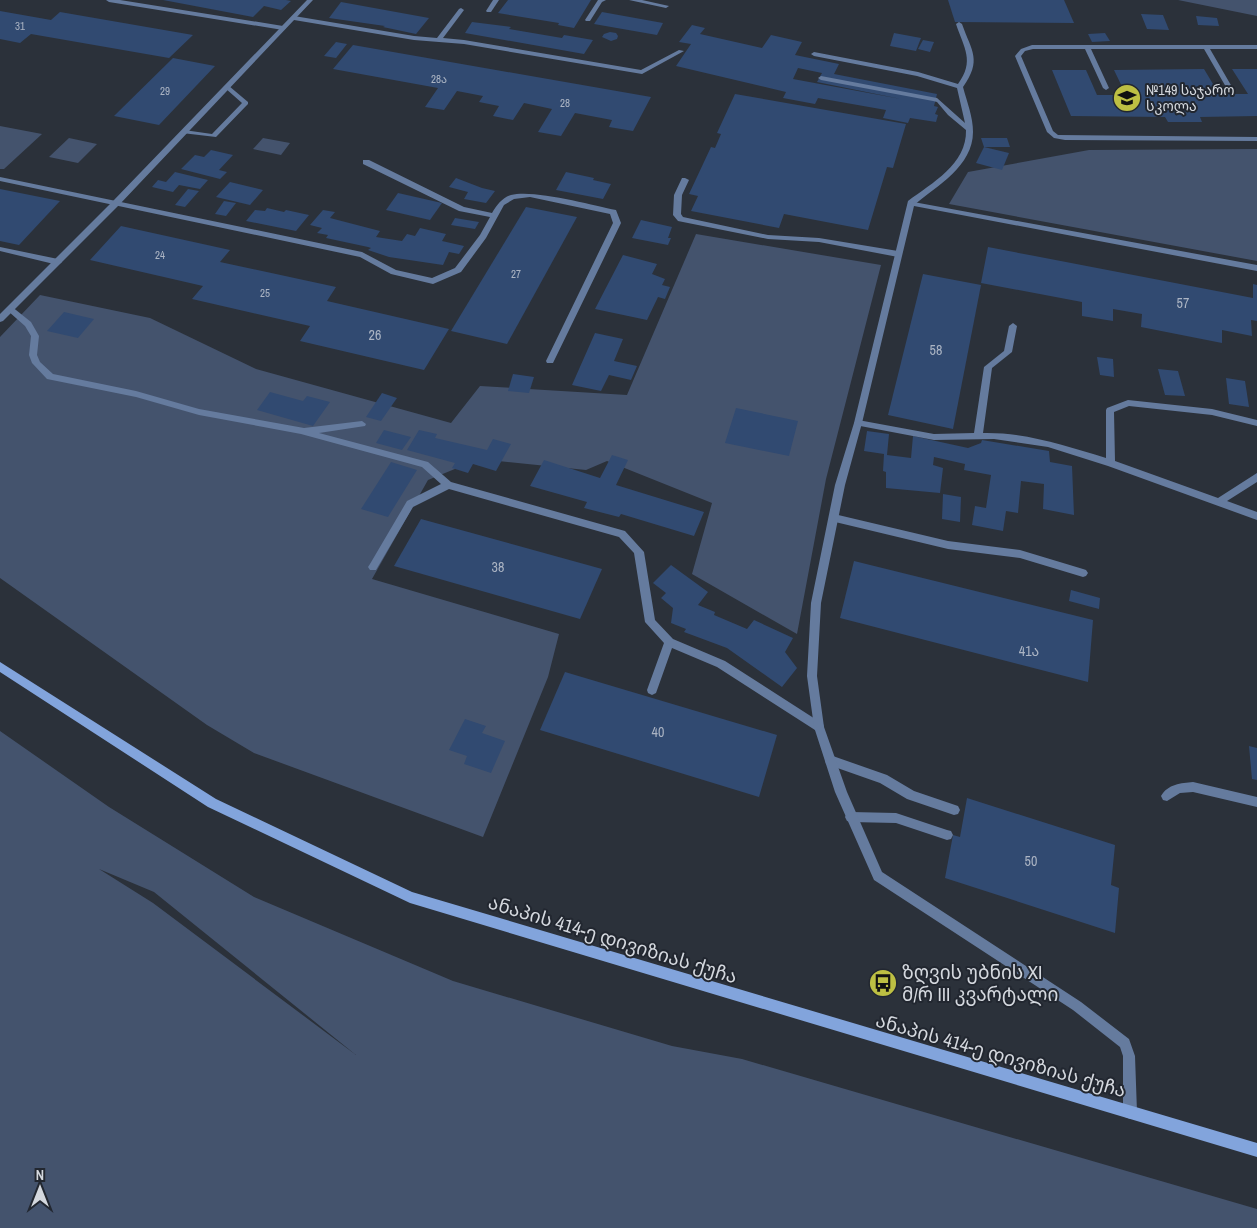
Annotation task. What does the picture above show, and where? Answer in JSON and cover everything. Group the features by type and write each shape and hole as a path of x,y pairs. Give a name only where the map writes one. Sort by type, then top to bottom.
{"main road":[{"name":"ანაპის 414-ე დივიზიას ქუჩა","path":"0,666 212,803 410,897 1257,1150"}],"street":[{"path":"109,0 283,28"},
{"path":"0,319 117,202 310,0"},
{"path":"488,11 496,0"},
{"path":"588,20 600,1 603,0"},
{"path":"632,0 666,6"},
{"path":"439,39 461,10"},
{"path":"294,18 642,72 681,51"},
{"path":"959,24 972,61 970,74 960,87 969,129 969,140 964,158 911,202 858,423 840,485 816,603 812,676 819,727 851,817 878,876 1077,1006 1124,1043 1129,1056 1130,1112"},
{"path":"1257,47 1032,47 1023,50 1018,56 1050,132 1056,136 1065,138 1257,139"},
{"path":"1087,47 1106,88"},
{"path":"1206,47 1229,86"},
{"path":"814,54 918,74 960,87"},
{"path":"821,78 935,99 969,129"},
{"path":"184,132 214,136 221,130 246,103 227,87"},
{"path":"366,162 462,209 494,216"},
{"path":"0,179 117,202 362,255 394,272 433,281 458,270 483,236 501,204 512,197 530,195 613,212 617,223 550,360"},
{"path":"685,180 678,195 677,215 681,219 768,237 819,240 898,254"},
{"path":"911,202 1257,268"},
{"path":"0,249 58,262"},
{"path":"11,309 28,324 36,336 33,355 36,363 50,377 136,394 199,412 301,431 425,464 448,485 622,534 639,552 650,622 669,642 721,664 819,727"},
{"path":"978,436 988,367 1008,352 1013,326"},
{"path":"1111,463 1110,410 1128,403 1212,412 1257,422"},
{"path":"858,423 934,437 994,436 1048,444 1111,463 1257,516"},
{"path":"301,431 362,424"},
{"path":"1220,501 1257,478"},
{"path":"373,567 410,504 448,485"},
{"path":"834,518 948,545 1020,554 1083,573"},
{"path":"652,690 669,642"},
{"path":"830,760 883,779 911,795 954,810"},
{"path":"1167,796 1178,788 1193,787 1257,802"},
{"path":"851,817 896,818 946,835"}],"shaded area":[{"path":"1178,0 1257,0 1257,16"},
{"path":"0,126 42,134 4,169 0,169"},
{"path":"69,138 97,144 78,163 49,157"},
{"path":"263,138 290,143 281,155 253,149"},
{"path":"1257,149 1257,261 949,204 968,172 1089,150"},
{"path":"696,234 881,265 826,479 797,634 692,574 712,503 607,461 586,470 470,458 467,464 428,480 372,579 559,634 548,677 483,837 254,753 207,725 0,578 0,337 40,295 150,318 256,369 451,423 480,386 627,395"},
{"path":"0,731 109,807 254,897 453,981 672,1046 742,1059 1257,1209 1257,1228 0,1228","holes":["99,869 154,892 356,1055 153,903"]}],"building":[{"path":"163,0 291,1 281,10 264,6 253,17"},
{"path":"508,0 591,0 574,28 558,25 559,23 498,13"},
{"path":"948,0 1064,0 1074,23 955,22"},
{"path":"341,2 429,18 416,34 383,27 385,26 329,18"},
{"path":"0,11 51,20 60,12 193,35 169,58 31,34 20,43 0,39"},
{"path":"602,12 663,23 657,35 594,24"},
{"path":"1141,14 1163,15 1169,30 1147,29"},
{"path":"1196,16 1217,18 1219,26 1198,25"},
{"path":"472,22 511,27 509,29 562,38 564,35 593,40 584,54 465,33"},
{"path":"692,25 705,28 700,34 762,48 771,35 802,42 795,55 839,64 834,74 937,94 934,106 938,107 935,114 938,115 936,122 910,118 908,123 883,118 886,110 818,98 815,104 783,98 786,92 676,66 691,44 679,42","holes":["798,68 822,73 817,82 901,99 793,79"]},
{"path":"610,32 616,33 617,39 611,41 602,37"},
{"path":"894,33 921,38 916,51 890,46"},
{"path":"1105,33 1110,41 1092,42 1088,34"},
{"path":"923,40 934,42 930,52 918,49"},
{"path":"336,42 347,44 336,58 324,56"},
{"path":"353,45 651,97 633,131 609,127 612,120 575,113 561,136 538,132 552,109 524,103 513,120 493,116 499,106 479,102 483,96 457,91 444,110 425,107 438,88 333,69"},
{"path":"173,58 215,66 159,125 114,116"},
{"path":"1204,69 1219,94 1248,94 1232,69 1257,69 1257,116 1200,117 1202,122 1168,122 1165,117 1071,116 1052,70 1086,70 1097,95 1126,95 1114,70"},
{"path":"735,94 906,124 893,168 887,167 868,230 784,214 779,228 691,211 698,196 689,194 711,147 715,148 721,134 717,133"},
{"path":"981,138 1007,138 1010,147 984,147"},
{"path":"984,147 1009,153 1002,170 976,163"},
{"path":"211,150 233,155 219,170 227,172 220,179 181,169 195,155 204,157"},
{"path":"175,172 208,180 200,189 179,185 173,192 152,187 158,180 166,182"},
{"path":"566,172 611,184 603,199 556,190"},
{"path":"456,178 495,191 486,203 464,199 468,192 449,187"},
{"path":"230,182 263,190 250,205 216,197"},
{"path":"0,189 60,201 19,245 0,241"},
{"path":"188,189 199,191 185,207 175,205"},
{"path":"398,193 442,203 430,220 386,210"},
{"path":"224,201 236,203 226,216 215,214"},
{"path":"526,207 577,217 507,344 451,331"},
{"path":"267,208 309,215 296,231 246,221 255,210 265,211"},
{"path":"323,210 335,212 330,218 380,231 376,237 402,241 407,234 415,236 420,228 446,234 442,241 464,246 459,254 449,252 443,265 389,257 368,250 371,248 368,247 326,238 328,235 317,233 322,228 310,225"},
{"path":"455,218 479,222 475,229 451,225"},
{"path":"641,220 672,227 668,238 671,238 668,245 632,238"},
{"path":"121,226 230,250 220,262 336,287 327,301 449,329 424,370 300,341 310,326 192,299 203,286 90,260"},
{"path":"988,247 1253,298 1253,284 1257,285 1257,321 1251,320 1252,336 1222,330 1222,343 1141,327 1142,314 1113,309 1113,321 1082,316 1082,302 981,283"},
{"path":"623,255 657,264 652,274 665,279 662,285 670,287 665,299 658,297 647,320 595,309"},
{"path":"923,274 981,285 953,429 888,415"},
{"path":"64,312 94,319 78,338 47,331"},
{"path":"595,333 623,339 614,361 637,366 631,380 609,375 601,391 572,385"},
{"path":"1097,357 1113,359 1114,377 1100,375"},
{"path":"1158,369 1178,371 1185,396 1165,395"},
{"path":"513,374 534,377 529,393 508,391"},
{"path":"1226,378 1245,381 1249,407 1229,404"},
{"path":"270,392 303,401 307,396 330,402 313,426 257,410"},
{"path":"382,393 397,398 381,421 366,417"},
{"path":"736,408 798,421 789,456 725,443"},
{"path":"384,430 411,437 402,450 376,443"},
{"path":"419,430 437,434 435,438 487,450 493,439 511,444 496,471 473,464 468,473 452,468 455,463 407,450"},
{"path":"867,431 889,434 887,455 911,458 913,436 968,448 981,443 982,440 1049,451 1050,462 1072,466 1074,515 1043,509 1044,484 1021,481 1018,513 1006,511 1003,531 972,525 975,506 986,508 991,475 964,470 965,464 934,457 933,465 943,468 940,493 886,488 886,472 883,471 884,454 864,451"},
{"path":"612,455 628,460 616,485 704,512 694,536 621,514 619,517 584,508 587,502 530,486 544,460 600,478"},
{"path":"391,462 417,470 388,517 361,509"},
{"path":"943,494 961,497 960,522 942,519"},
{"path":"421,519 602,569 580,619 394,566"},
{"path":"854,561 1093,620 1088,682 840,618"},
{"path":"671,565 708,592 698,605 715,612 714,615 747,629 754,620 793,638 785,652 797,668 782,687 727,648 684,632 686,629 671,623 673,608 661,598 666,593 653,583"},
{"path":"1071,590 1100,598 1099,609 1069,601"},
{"path":"565,672 777,735 759,797 540,730"},
{"path":"465,719 486,726 482,733 505,741 491,773 464,764 467,756 449,750"},
{"path":"1249,746 1257,748 1257,780 1252,779"},
{"path":"967,798 1115,845 1111,885 1119,888 1115,933 945,878 953,835 960,837"}],"place":[{"name":"№149 საჯარო სკოლა","path":"1127,98"},
{"name":"ზღვის უბნის XI მ/რ III კვარტალი","path":"883,983"}]}
